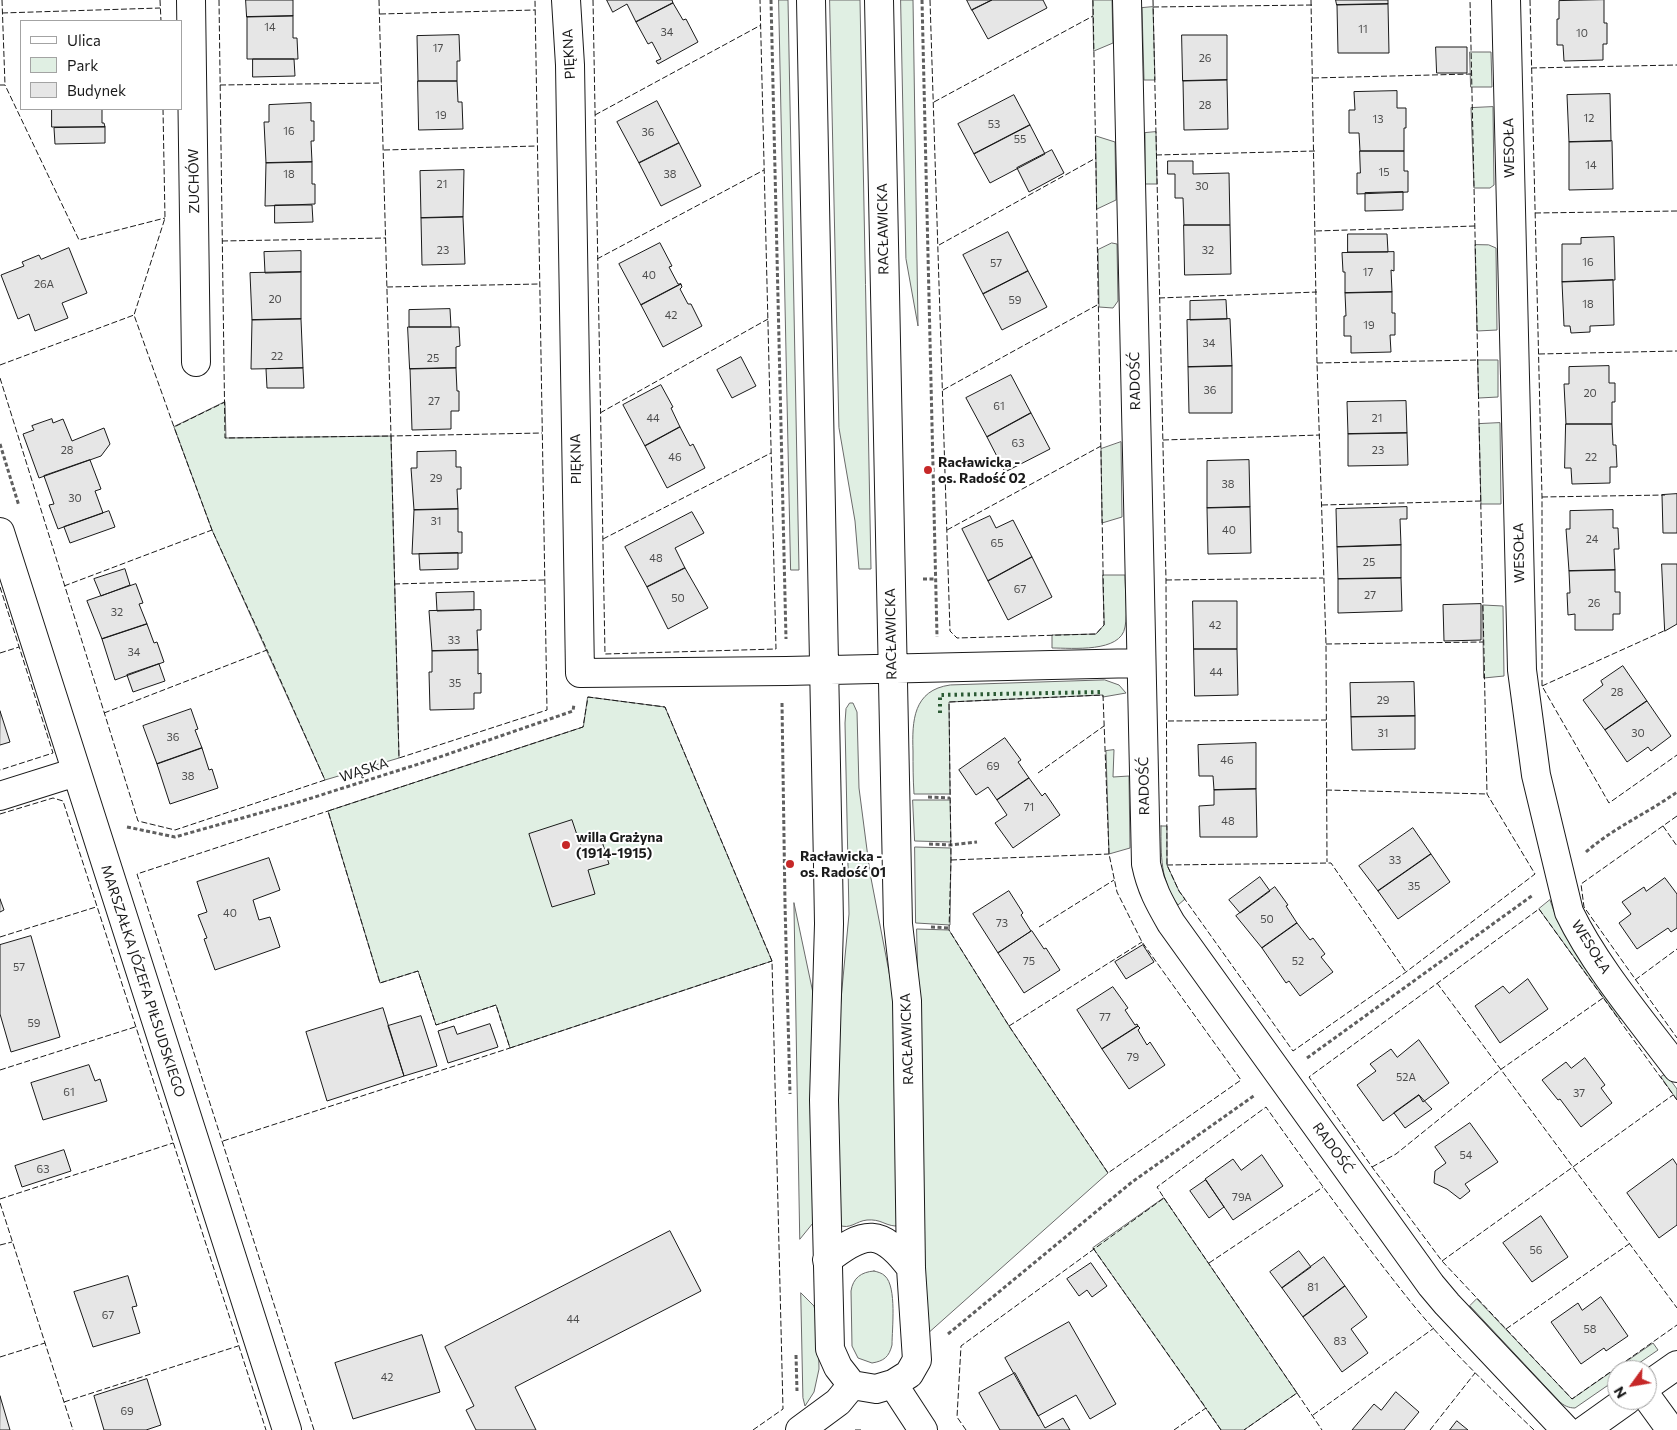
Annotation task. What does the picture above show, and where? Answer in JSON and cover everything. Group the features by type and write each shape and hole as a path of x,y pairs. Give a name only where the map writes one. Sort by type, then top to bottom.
{"street":[{"name":"ZUCHÓW","path":"191,0 196,362"},
{"name":"PIĘKNA","path":"566,0 570,65 580,674"},
{"path":"803,1428 838,1402 852,1385 838,1367 830,1349 827,1260 824,1100 829,924 811,0"},
{"name":"RACŁAWICKA","path":"852,1385 876,1389 893,1384 909,1374 917,1360 911,1268 907,1001 898,924 879,0"},
{"name":"RADOŚĆ","path":"1127,0 1140,663 1146,864 1154,892 1172,923 1431,1285 1566,1430"},
{"name":"WESOŁA","path":"1506,0 1522,670 1536,775 1569,912 1618,989 1677,1068"},
{"name":"MARSZAŁKA JÓZEFA PIŁSUDSKIEGO","path":"0,532 287,1430"},
{"path":"580,674 1140,663"},
{"path":"0,796 76,772"},
{"path":"827,1260 853,1241 878,1238 888,1242 899,1251 911,1268"},
{"path":"1657,1379 1677,1365"},
{"path":"893,1384 923,1430"},
{"path":"1585,1430 1613,1410"},
{"path":"1656,1410 1671,1430"}],"path":[{"path":"771,0 786,671 782,697 790,1103"},
{"path":"922,0 938,667"},
{"name":"WĄSKA","path":"122,826 175,837 299,802 428,761 573,711 580,674"},
{"path":"896,844 951,845 977,842"},
{"path":"796,1349 798,1407 794,1410 803,1428"}],"green space":[{"path":"779,0 788,0 799,570 791,570"},
{"path":"830,0 860,0 871,569 859,569 855,521 839,428"},
{"path":"901,0 913,0 918,326 906,259"},
{"path":"1093,0 1112,0 1113,43 1094,51"},
{"path":"1153,7 1155,80 1144,80 1142,8"},
{"path":"1470,52 1491,52 1492,87 1471,87"},
{"path":"1493,107 1494,185 1490,188 1474,188 1471,108"},
{"path":"1156,132 1157,184 1145,184 1145,133"},
{"path":"1096,136 1115,142 1116,200 1097,209"},
{"path":"1112,243 1117,244 1118,301 1113,308 1099,307 1098,250"},
{"path":"1475,245 1489,245 1496,248 1497,330 1477,331"},
{"path":"1478,360 1498,360 1498,397 1479,398"},
{"path":"225,402 226,438 391,436 399,758 325,780 212,530 174,427"},
{"path":"1500,423 1501,504 1481,504 1479,424"},
{"path":"1121,442 1122,517 1102,523 1101,449"},
{"path":"1103,575 1125,575 1126,615 1122,635 1115,641 1105,645 1083,648 1052,648 1052,635 1096,634 1104,625"},
{"path":"1483,605 1503,606 1504,676 1484,678"},
{"path":"1105,680 1119,685 1126,693 1103,697 1102,695 949,702 950,794 914,794 913,729 917,709 928,693 950,685"},
{"path":"588,697 665,707 772,961 510,1048 496,1005 436,1025 418,971 380,983 328,811 583,727"},
{"path":"850,703 853,703 857,712 859,788 870,873 899,1024 899,1225 895,1226 872,1220 850,1226 839,1225 834,1074 849,914 845,723 846,709"},
{"path":"1114,750 1113,777 1129,776 1130,848 1109,854 1106,751"},
{"path":"913,800 950,800 951,842 915,841"},
{"path":"1161,826 1167,826 1167,865 1179,891 1185,899 1178,905 1172,896 1165,877"},
{"path":"915,847 951,848 950,925 916,923"},
{"path":"1550,900 1555,914 1623,1017 1619,1019 1539,909"},
{"path":"794,903 813,993 816,1204 813,1223 800,1239"},
{"path":"917,929 949,930 1009,1026 1108,1173 926,1335"},
{"path":"1666,1074 1677,1089 1677,1100 1661,1077"},
{"path":"1164,1198 1297,1393 1244,1430 1221,1430 1093,1248"},
{"path":"874,1271 884,1275 889,1281 893,1319 892,1345 889,1353 883,1360 872,1363 858,1358 852,1346 851,1291 858,1276"},
{"path":"801,1293 814,1306 818,1325 819,1369 814,1392 805,1406 803,1398"},
{"path":"1477,1299 1572,1399 1607,1375 1607,1386 1575,1408 1563,1404 1470,1306"},
{"path":"1653,1343 1658,1350 1644,1360 1628,1360"}],"building":[{"path":"246,0 293,0 293,16 247,17"},
{"path":"607,0 672,0 673,3 636,22 627,4 613,12"},
{"path":"967,0 992,0 972,10"},
{"path":"992,0 1043,0 1047,8 988,39 972,10"},
{"path":"1336,0 1388,0 1388,4 1337,5"},
{"path":"1604,0 1604,23 1607,23 1607,44 1603,44 1603,60 1564,61 1563,45 1557,45 1559,1"},
{"path":"673,3 683,20 686,19 698,42 658,64 656,61 661,59 652,42 648,44 636,22"},
{"path":"1388,4 1389,53 1338,53 1337,5"},
{"path":"293,16 293,38 297,38 298,59 247,59 247,17"},
{"path":"459,35 460,61 457,61 457,81 418,81 417,36"},
{"path":"1182,35 1227,35 1227,80 1183,81"},
{"path":"1436,47 1467,47 1467,73 1437,73"},
{"path":"253,59 294,59 295,76 253,77"},
{"path":"1227,80 1228,129 1184,130 1183,81"},
{"path":"418,81 457,81 458,102 462,102 463,129 419,130"},
{"path":"1397,91 1397,108 1406,108 1404,151 1360,151 1359,133 1349,133 1349,110 1355,110 1354,92"},
{"path":"1610,94 1611,141 1569,142 1567,95"},
{"path":"1014,95 1030,125 974,154 958,124"},
{"path":"657,101 679,143 639,163 617,122"},
{"path":"311,103 311,121 314,121 314,141 311,141 312,162 266,163 264,122 269,122 269,105"},
{"path":"52,110 102,110 102,123 104,123 105,127 52,127"},
{"path":"1030,125 1045,154 990,183 974,154"},
{"path":"105,127 105,143 55,144 54,128"},
{"path":"1612,141 1613,189 1569,190 1569,142"},
{"path":"679,143 701,186 661,206 639,163"},
{"path":"1052,150 1064,173 1029,192 1017,168"},
{"path":"1360,151 1404,151 1404,171 1408,171 1408,192 1357,194 1357,173 1360,173"},
{"path":"1168,161 1193,161 1193,174 1229,173 1230,225 1184,225 1183,198 1175,198 1175,174 1168,174"},
{"path":"312,162 312,184 315,184 315,204 265,206 266,163"},
{"path":"464,170 463,217 421,218 420,171"},
{"path":"1403,192 1403,210 1365,211 1365,193"},
{"path":"275,205 312,205 313,222 275,223"},
{"path":"463,217 465,264 422,265 421,218"},
{"path":"1184,225 1230,225 1231,274 1185,275"},
{"path":"1008,232 1028,271 983,294 963,255"},
{"path":"1348,234 1387,234 1388,252 1348,252"},
{"path":"1614,237 1615,280 1562,282 1562,244 1581,244 1581,238"},
{"path":"660,243 672,266 669,267 678,284 681,284 641,305 619,264"},
{"path":"69,248 87,293 62,303 68,318 35,331 29,314 18,319 1,275 24,266 22,262 39,255 41,259"},
{"path":"301,251 301,272 265,273 264,252"},
{"path":"1394,252 1394,271 1391,270 1392,292 1345,293 1345,272 1343,272 1342,253"},
{"path":"1028,271 1047,307 1002,330 983,294"},
{"path":"301,272 301,319 252,320 250,273"},
{"path":"1613,280 1614,325 1590,326 1590,332 1571,333 1570,326 1564,326 1562,282"},
{"path":"681,284 682,287 680,289 688,304 691,304 702,326 663,347 641,305"},
{"path":"1392,292 1392,313 1395,313 1395,335 1390,335 1391,352 1351,353 1351,336 1344,336 1344,316 1346,316 1345,293"},
{"path":"1226,300 1227,319 1190,320 1190,301"},
{"path":"450,309 451,327 409,327 409,310"},
{"path":"301,319 303,368 251,369 252,320"},
{"path":"1230,319 1232,366 1188,367 1187,320"},
{"path":"408,327 459,327 460,346 456,347 456,368 410,369"},
{"path":"741,357 756,386 732,398 717,370"},
{"path":"1232,366 1232,413 1189,413 1188,367"},
{"path":"1609,366 1609,383 1615,383 1615,402 1612,402 1612,424 1566,424 1564,384 1569,384 1569,367"},
{"path":"303,368 304,388 267,388 266,369"},
{"path":"456,368 459,411 451,411 451,429 412,430 410,369"},
{"path":"1011,375 1031,413 987,437 966,398"},
{"path":"661,385 673,407 671,408 680,427 645,446 623,405"},
{"path":"1406,401 1407,433 1348,434 1347,402"},
{"path":"1031,413 1050,449 1005,472 987,437"},
{"path":"52,419 53,423 63,419 72,441 104,428 110,444 101,456 39,478 23,434 34,430 32,426"},
{"path":"1566,424 1612,424 1613,445 1616,445 1617,467 1610,467 1610,483 1572,484 1571,468 1565,468"},
{"path":"680,427 690,446 693,444 705,468 667,488 645,446"},
{"path":"1407,433 1408,465 1348,466 1348,434"},
{"path":"456,451 456,467 461,467 461,489 457,489 458,509 414,510 411,468 417,468 417,452"},
{"path":"90,460 101,489 95,491 103,513 58,529 49,505 54,504 44,476"},
{"path":"1249,460 1250,507 1207,508 1207,461"},
{"path":"1677,494 1677,533 1663,533 1662,495"},
{"path":"1250,507 1251,553 1208,554 1207,508"},
{"path":"1407,507 1407,519 1400,519 1401,545 1337,547 1336,509"},
{"path":"458,509 458,532 462,532 462,553 412,554 414,510"},
{"path":"1613,510 1613,528 1618,528 1619,549 1614,549 1615,570 1569,571 1566,529 1570,529 1570,511"},
{"path":"109,511 115,527 70,543 64,527"},
{"path":"692,512 704,533 675,548 685,568 647,587 625,547"},
{"path":"990,516 996,528 1013,520 1032,557 988,581 962,529"},
{"path":"1401,545 1401,578 1338,579 1337,547"},
{"path":"458,553 458,569 420,570 419,554"},
{"path":"1032,557 1052,597 1008,620 988,581"},
{"path":"1662,564 1677,564 1677,624 1665,631"},
{"path":"685,568 708,608 668,629 647,587"},
{"path":"125,569 130,585 101,596 94,579"},
{"path":"1615,570 1615,592 1620,592 1620,614 1613,614 1613,630 1575,630 1575,614 1568,615 1569,571"},
{"path":"1401,578 1402,611 1338,613 1338,579"},
{"path":"136,584 143,603 139,604 147,624 102,639 87,601"},
{"path":"474,592 474,610 437,611 436,593"},
{"path":"1193,601 1237,601 1237,649 1194,649"},
{"path":"1481,604 1481,640 1444,641 1443,605"},
{"path":"481,610 481,630 477,630 478,650 432,651 429,611"},
{"path":"147,624 154,643 157,642 164,662 115,680 102,639"},
{"path":"1194,649 1237,649 1238,695 1195,696"},
{"path":"478,650 478,674 481,673 481,693 474,693 474,709 430,710 429,672 432,672 432,651"},
{"path":"159,664 165,681 133,692 127,675"},
{"path":"1623,666 1647,701 1605,730 1583,700 1603,685 1601,681"},
{"path":"1414,682 1415,716 1351,717 1350,683"},
{"path":"1647,701 1671,736 1651,751 1648,747 1627,762 1605,730"},
{"path":"191,709 198,729 195,730 202,748 157,764 143,726"},
{"path":"0,711 10,742 0,745"},
{"path":"1415,716 1415,749 1352,750 1351,717"},
{"path":"1005,738 1021,760 1018,762 1029,778 997,800 988,787 976,795 959,770"},
{"path":"1256,743 1256,789 1214,790 1213,776 1199,776 1198,745"},
{"path":"202,748 209,770 212,769 218,788 170,804 157,764"},
{"path":"1029,778 1042,796 1045,793 1060,815 1013,848 995,823 1007,815 997,800"},
{"path":"1256,789 1257,837 1200,837 1199,806 1214,805 1214,790"},
{"path":"572,820 580,844 601,838 609,864 588,870 595,894 552,907 529,834"},
{"path":"1413,828 1431,854 1378,891 1359,866"},
{"path":"1431,854 1450,882 1398,919 1378,891"},
{"path":"269,858 280,890 253,900 259,920 270,917 280,947 215,970 204,939 207,938 198,915 207,912 197,882"},
{"path":"1260,877 1270,891 1240,913 1229,900"},
{"path":"1665,878 1677,894 1677,928 1671,932 1668,928 1637,949 1619,923 1631,914 1622,902 1644,887 1646,891"},
{"path":"1275,887 1288,905 1286,906 1297,923 1262,948 1236,916"},
{"path":"1009,891 1023,913 1021,915 1031,931 998,953 973,914"},
{"path":"0,899 4,910 0,912"},
{"path":"1297,923 1310,940 1313,938 1325,954 1321,957 1333,972 1300,996 1289,981 1286,983 1262,948"},
{"path":"1032,931 1060,970 1024,993 998,953"},
{"path":"31,936 60,1037 11,1052 0,1014 0,945"},
{"path":"1143,945 1154,962 1126,979 1115,962"},
{"path":"1528,979 1548,1009 1500,1043 1475,1006 1503,986 1509,993"},
{"path":"1113,987 1128,1008 1125,1010 1135,1025 1137,1024 1138,1026 1102,1049 1077,1010"},
{"path":"383,1008 404,1076 327,1101 306,1032"},
{"path":"421,1016 437,1066 404,1076 388,1026"},
{"path":"490,1024 498,1047 448,1063 438,1031 454,1026 457,1034"},
{"path":"1138,1026 1140,1028 1138,1030 1147,1045 1150,1042 1165,1065 1129,1089 1102,1049"},
{"path":"1419,1040 1449,1083 1423,1102 1419,1095 1383,1121 1357,1085 1376,1071 1370,1064 1391,1049 1397,1057"},
{"path":"1585,1058 1605,1085 1601,1088 1612,1103 1581,1127 1560,1099 1558,1100 1542,1080 1566,1062 1571,1068"},
{"path":"89,1065 95,1081 100,1079 107,1101 43,1120 31,1083"},
{"path":"1419,1095 1432,1109 1405,1128 1394,1113"},
{"path":"1470,1123 1498,1162 1465,1184 1470,1191 1460,1199 1447,1189 1434,1183 1435,1171 1446,1163 1435,1147"},
{"path":"64,1150 71,1171 22,1187 15,1166"},
{"path":"1262,1155 1283,1186 1233,1220 1205,1179 1233,1159 1241,1170"},
{"path":"1673,1159 1677,1165 1677,1225 1659,1238 1627,1193"},
{"path":"1206,1180 1224,1207 1209,1218 1190,1191"},
{"path":"1541,1216 1568,1257 1532,1282 1503,1243"},
{"path":"670,1231 701,1291 515,1387 536,1430 476,1430 466,1410 474,1406 445,1347"},
{"path":"1299,1251 1311,1267 1282,1288 1270,1272"},
{"path":"1324,1257 1345,1286 1303,1317 1282,1288"},
{"path":"1091,1263 1107,1286 1092,1297 1087,1290 1079,1296 1067,1279"},
{"path":"128,1276 137,1306 132,1307 140,1333 93,1347 74,1292"},
{"path":"1345,1286 1367,1317 1351,1329 1368,1353 1342,1372 1303,1317"},
{"path":"1601,1297 1628,1336 1606,1351 1604,1348 1581,1364 1551,1322 1578,1303 1582,1310"},
{"path":"1069,1322 1116,1404 1090,1419 1076,1395 1038,1416 1005,1358"},
{"path":"422,1335 440,1392 353,1419 335,1363"},
{"path":"1015,1373 1045,1428 1063,1418 1070,1430 1000,1430 979,1393"},
{"path":"147,1379 161,1425 146,1430 104,1430 94,1396"},
{"path":"1396,1392 1419,1412 1404,1430 1352,1430 1374,1404 1381,1410"},
{"path":"0,1396 10,1430 0,1430"},
{"path":"1457,1421 1468,1430 1450,1430"}],"hedge":[{"path":"940,713 940,695 1103,692"}],"fence":[{"path":"2,0 5,85"},
{"path":"160,0 161,20"},
{"path":"219,0 225,438 391,436 399,758 547,710 535,0"},
{"path":"379,0 391,436 542,433"},
{"path":"593,0 605,654 776,649 760,0"},
{"path":"930,0 950,631 957,638 1096,634 1104,625 1093,0"},
{"path":"1153,0 1166,580 1167,865 1179,891 1293,1051 1406,972 1535,874 1487,794 1470,0"},
{"path":"1311,0 1317,363 1326,644 1327,862"},
{"path":"1530,0 1542,497 1542,686 1609,803 1677,755"},
{"path":"1153,7 1312,5"},
{"path":"2,13 160,8"},
{"path":"380,14 535,10"},
{"path":"934,102 1093,16"},
{"path":"595,115 761,25"},
{"path":"1531,68 1677,65"},
{"path":"1313,78 1471,74"},
{"path":"220,85 382,83"},
{"path":"0,85 5,85 79,240 165,218"},
{"path":"163,110 165,218 134,315 174,427 225,402"},
{"path":"384,150 537,146"},
{"path":"1156,155 1315,151"},
{"path":"939,245 1096,158"},
{"path":"597,259 764,170"},
{"path":"1535,213 1677,211"},
{"path":"1316,231 1475,226"},
{"path":"222,241 386,238"},
{"path":"387,287 539,284"},
{"path":"1159,298 1317,292"},
{"path":"943,390 1099,304"},
{"path":"0,365 134,315"},
{"path":"600,413 768,319"},
{"path":"1539,354 1677,351"},
{"path":"1317,363 1478,360"},
{"path":"0,378 138,821 175,830 325,780 267,650"},
{"path":"104,713 267,650 212,530 174,427"},
{"path":"1163,440 1320,435"},
{"path":"947,530 1101,446"},
{"path":"603,539 771,453"},
{"path":"1542,497 1665,495"},
{"path":"1322,505 1481,501"},
{"path":"64,586 212,530"},
{"path":"1166,580 1323,578"},
{"path":"394,584 544,580"},
{"path":"0,587 53,753 0,770"},
{"path":"1542,686 1666,630"},
{"path":"1326,644 1483,642"},
{"path":"0,653 19,647"},
{"path":"1103,695 1109,854 1117,892 1142,942 1241,1080 1108,1173 1009,1026 949,930 951,860 949,702 1103,695"},
{"path":"753,1430 783,1409 772,961 665,707 588,697 583,727 328,811 380,983 418,971 436,1025 496,1005 510,1048 772,961"},
{"path":"1168,721 1326,720"},
{"path":"1038,773 1104,726"},
{"path":"1326,790 1487,794"},
{"path":"0,814 53,798 63,801 266,1430"},
{"path":"314,1430 137,874 328,811"},
{"path":"1677,816 1581,884 1584,907 1677,1038"},
{"path":"1663,826 1677,846"},
{"path":"951,860 1109,854"},
{"path":"1167,865 1331,863 1406,972"},
{"path":"1039,927 1114,880"},
{"path":"0,937 96,907"},
{"path":"1677,1100 1539,909 1309,1077 1372,1167 1442,1261 1572,1399 1677,1325"},
{"path":"1009,1026 1142,942"},
{"path":"1635,980 1677,949"},
{"path":"1437,983 1677,1308"},
{"path":"1372,1167 1396,1154 1500,1070 1603,998"},
{"path":"0,1070 135,1027"},
{"path":"223,1141 510,1048"},
{"path":"1442,1261 1673,1095"},
{"path":"966,1430 957,1417 961,1346 1164,1198 1157,1187 1266,1107 1352,1226 1421,1314 1467,1365 1534,1430"},
{"path":"0,1199 173,1143"},
{"path":"1209,1263 1323,1187"},
{"path":"1164,1198 1297,1393 1244,1430"},
{"path":"0,1203 73,1430"},
{"path":"0,1245 12,1242"},
{"path":"1506,1329 1629,1244"},
{"path":"1093,1248 1206,1408"},
{"path":"1313,1415 1434,1328"},
{"path":"0,1357 45,1343"},
{"path":"64,1402 238,1346"},
{"path":"1430,1430 1475,1373"},
{"path":"1297,1393 1322,1430"},
{"path":"1174,1430 1206,1408 1221,1430"},
{"path":"855,1430 863,1430"}],"place":[{"name":"Racławicka - os. Radość 02","path":"928,470"},
{"name":"willa Grażyna (1914-1915)","path":"566,845"},
{"name":"Racławicka - os. Radość 01","path":"790,864"}]}
